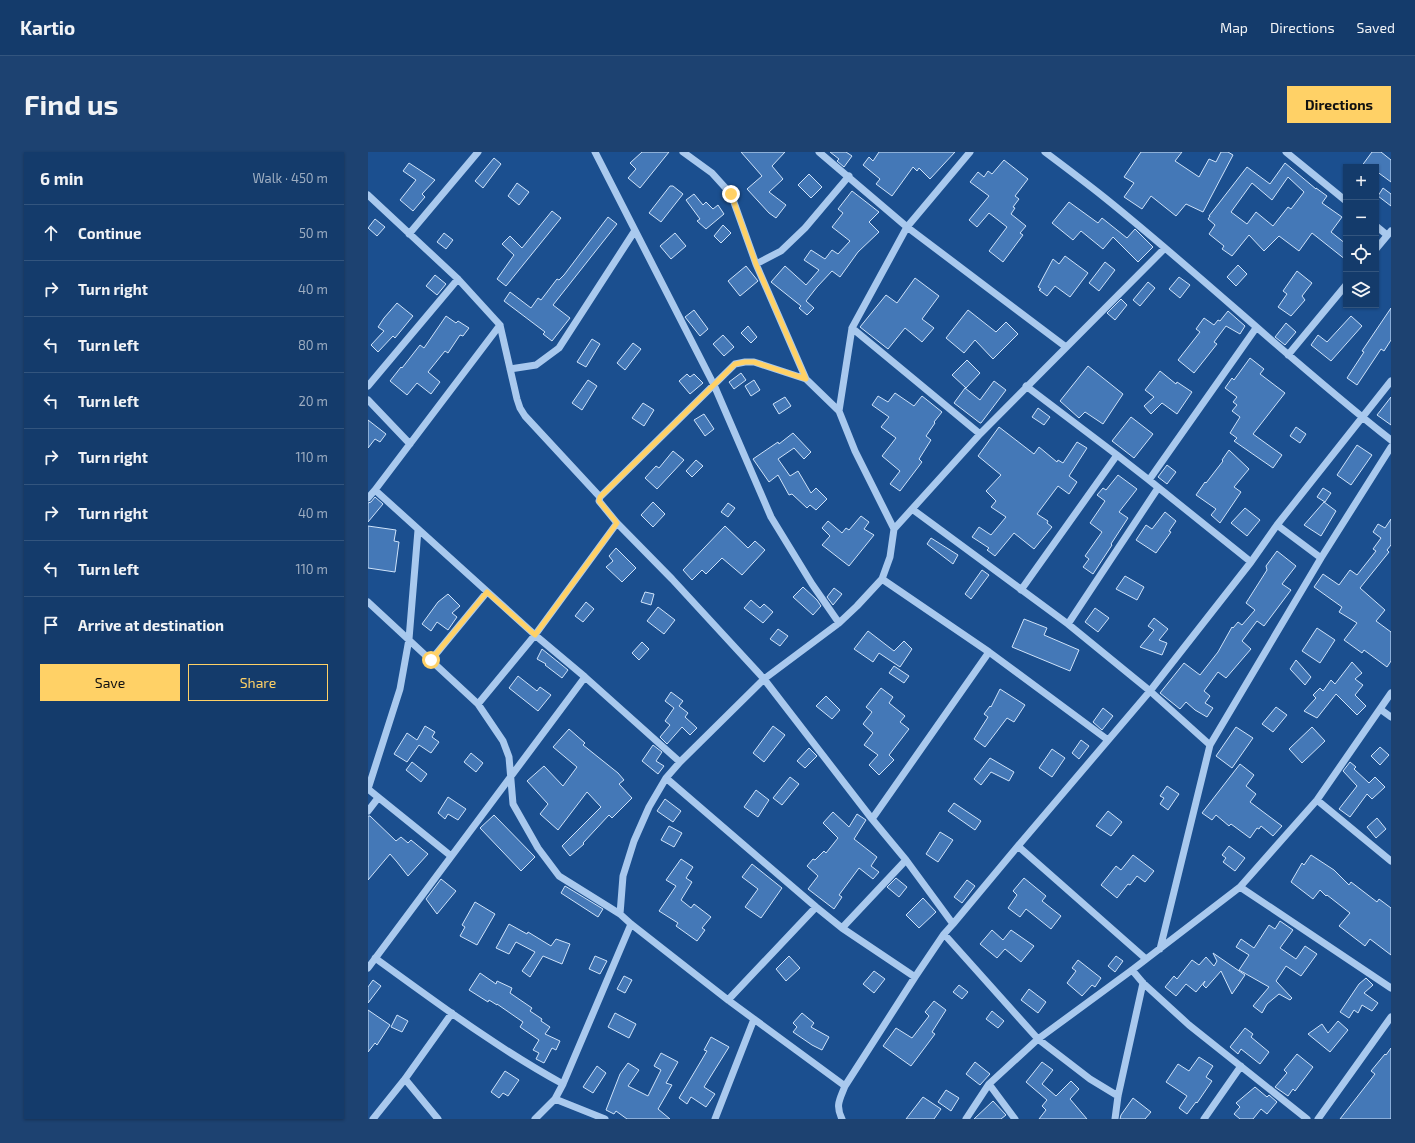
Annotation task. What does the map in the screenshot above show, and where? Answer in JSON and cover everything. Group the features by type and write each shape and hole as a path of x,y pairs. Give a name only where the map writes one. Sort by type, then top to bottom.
{"street":[{"path":"409,234 478,152"},
{"path":"595,152 634,232 714,385 771,517 812,584 839,622"},
{"path":"683,152 712,172 731,194 756,264 806,379 839,411 855,451 894,529"},
{"path":"819,152 908,227 1066,347"},
{"path":"839,411 852,328 908,227 970,152"},
{"path":"1045,152 1105,198 1361,417 1391,440"},
{"path":"1286,152 1345,200"},
{"path":"756,264 781,251 806,228 849,176"},
{"path":"368,195 458,278 500,325 517,399 525,416 600,497 599,501 617,523 678,585 764,679 872,819 906,860 953,924"},
{"path":"1379,228 1389,233 1379,245"},
{"path":"510,369 536,365 559,348 634,232"},
{"path":"620,914 623,876 634,841 649,807 666,778 680,762 764,679 839,622 857,606 882,579 890,557 894,529 980,434 1026,386 1165,248"},
{"path":"368,386 458,278"},
{"path":"1288,355 1343,289"},
{"path":"368,498 500,325"},
{"path":"852,328 980,434"},
{"path":"1149,480 1256,328"},
{"path":"600,497 735,364 754,362 806,379"},
{"path":"842,1119 838,1110 838,1104 845,1086 944,934 1150,691 1251,562 1277,525 1391,381"},
{"path":"1026,386 1118,455 1251,562"},
{"path":"368,400 410,444"},
{"path":"1160,949 1210,744 1321,558 1391,447"},
{"path":"1021,590 1118,455"},
{"path":"1068,624 1158,488"},
{"path":"375,490 535,635 585,677 680,762"},
{"path":"912,509 1068,624 1150,691 1210,744"},
{"path":"478,704 535,635 617,523"},
{"path":"1277,525 1321,558"},
{"path":"418,530 409,639 400,689 368,789 452,856"},
{"path":"882,579 989,652 1108,740"},
{"path":"431,660 487,592"},
{"path":"368,602 478,704 503,741 509,758 513,804 538,848 559,876 620,914 728,1000 845,1086"},
{"path":"872,819 989,652"},
{"path":"368,968 585,677"},
{"path":"966,1119 989,1084 1038,1039 1160,949 1240,887 1317,800 1391,693"},
{"path":"1380,709 1391,717"},
{"path":"666,778 816,908 842,928 915,977"},
{"path":"368,811 378,798"},
{"path":"1317,800 1391,861"},
{"path":"1018,846 1146,959"},
{"path":"842,928 906,860"},
{"path":"1240,887 1391,988"},
{"path":"728,1000 816,908"},
{"path":"535,1119 555,1099 563,1084 631,924"},
{"path":"944,934 1038,1039 1090,1079 1118,1096"},
{"path":"375,958 452,1013 535,1068 563,1084"},
{"path":"1132,970 1188,1024 1307,1119"},
{"path":"1115,1119 1118,1096 1144,983"},
{"path":"373,1119 405,1079 452,1013"},
{"path":"1318,1119 1391,1017"},
{"path":"715,1119 754,1019"},
{"path":"1204,1119 1241,1066"},
{"path":"405,1079 438,1119"},
{"path":"989,1084 1015,1119"},
{"path":"555,1099 605,1119"}],"building":[{"path":"642,152 669,152 640,188 628,178 636,169 630,163"},
{"path":"741,152 785,152 772,166 783,179 769,192 786,205 776,218 769,213 747,189 762,176"},
{"path":"830,152 846,152 852,156 844,167 837,161 839,159"},
{"path":"879,152 955,152 930,179 919,168 917,171 913,167 892,196 876,184 880,179 863,165 869,157 873,161"},
{"path":"1141,152 1182,152 1175,161 1199,177 1209,159 1216,162 1221,152 1228,152 1233,155 1203,212 1186,204 1176,216 1151,196 1142,209 1124,197 1134,183 1124,177"},
{"path":"1372,152 1381,152 1391,160 1391,182 1379,173 1379,164 1363,164"},
{"path":"494,158 501,164 483,188 475,181"},
{"path":"1004,160 1028,179 1015,196 1019,199 1013,207 1015,208 1011,214 1026,226 1020,233 1023,235 1003,262 989,251 1007,227 989,213 977,227 969,220 989,196 970,182 978,172 984,177 988,171 992,174"},
{"path":"409,163 435,180 422,194 425,197 413,211 400,200 416,180 403,171"},
{"path":"1285,163 1316,189 1327,196 1322,203 1342,217 1331,232 1343,242 1343,258 1312,233 1299,251 1279,236 1264,251 1249,235 1232,256 1222,249 1224,246 1209,234 1215,225 1208,219 1247,167 1270,184","holes":["1288,177 1304,192 1291,209 1288,207 1273,226 1256,212 1247,224 1231,212 1252,183 1272,200"]},
{"path":"809,174 822,187 811,198 798,185"},
{"path":"517,183 529,192 519,205 508,196"},
{"path":"670,186 673,186 683,194 661,222 649,213"},
{"path":"1383,188 1391,194 1391,206 1379,197"},
{"path":"852,191 879,212 869,222 879,232 858,252 840,277 832,271 817,287 806,301 814,308 807,315 799,308 801,306 771,282 785,266 806,285 819,270 804,260 811,250 825,259 832,250 838,254 850,241 832,227 843,213 838,209"},
{"path":"694,194 703,205 706,202 713,209 718,205 724,214 706,229 697,221 700,219 686,200"},
{"path":"1069,202 1098,223 1102,218 1127,238 1135,229 1153,247 1138,262 1113,237 1103,249 1081,231 1073,240 1052,223"},
{"path":"552,211 561,218 506,286 497,279 514,255 502,244 510,236 522,248"},
{"path":"608,217 617,224 553,305 570,318 552,341 543,334 545,332 504,301 510,292 531,308 538,298 541,300 557,279 559,280 564,275"},
{"path":"375,219 385,227 377,236 368,228"},
{"path":"723,225 731,233 721,243 714,236"},
{"path":"444,233 453,240 446,249 437,242"},
{"path":"675,233 686,246 671,259 660,246"},
{"path":"1065,256 1088,273 1070,297 1055,286 1047,296 1039,290 1041,289 1038,287 1053,259 1059,264"},
{"path":"1105,262 1115,270 1099,291 1089,283"},
{"path":"1238,265 1247,274 1236,286 1227,277"},
{"path":"746,266 758,281 740,296 728,281"},
{"path":"1297,271 1312,283 1302,296 1305,300 1291,316 1278,307 1287,294 1283,291"},
{"path":"435,275 446,284 437,295 426,286"},
{"path":"1179,277 1190,285 1180,298 1169,289"},
{"path":"915,278 939,296 922,319 934,328 922,342 905,328 888,349 860,327 886,295 897,303"},
{"path":"1148,282 1155,288 1140,306 1133,300"},
{"path":"1121,299 1127,305 1115,320 1107,313"},
{"path":"397,303 413,316 395,338 393,336 378,352 371,345 384,331 378,327"},
{"path":"1391,308 1391,340 1384,351 1381,349 1357,385 1347,378 1364,352 1362,351"},
{"path":"694,310 708,329 700,336 685,317"},
{"path":"968,310 996,332 1006,322 1018,334 993,359 975,340 964,353 946,338"},
{"path":"1228,311 1245,326 1240,334 1226,326 1214,342 1217,344 1194,373 1178,360 1200,332 1196,329 1204,318 1214,325 1218,320 1220,321"},
{"path":"446,316 456,323 458,321 469,328 463,336 460,335 448,353 445,351 428,372 440,382 431,394 417,383 407,395 390,381 420,345 424,348"},
{"path":"1351,316 1362,326 1331,361 1311,345 1318,335 1327,342"},
{"path":"1286,323 1296,332 1285,345 1275,337"},
{"path":"748,326 757,337 751,343 741,333"},
{"path":"723,335 734,347 724,356 713,344"},
{"path":"592,339 600,344 586,367 577,362"},
{"path":"633,343 641,349 625,370 617,363"},
{"path":"1250,358 1264,369 1260,374 1285,393 1253,434 1282,455 1273,468 1234,441 1237,438 1230,433 1240,417 1232,411 1237,405 1233,402 1237,397 1225,388 1232,378 1234,380"},
{"path":"967,360 980,373 966,388 952,375"},
{"path":"1088,366 1123,394 1103,424 1085,412 1079,418 1060,401"},
{"path":"1160,371 1176,384 1177,382 1192,392 1177,414 1162,403 1151,414 1144,406 1154,397 1145,390"},
{"path":"741,373 746,380 734,389 729,382"},
{"path":"687,374 690,377 694,374 703,383 690,394 679,381"},
{"path":"588,380 597,386 582,410 572,403"},
{"path":"754,380 760,390 751,396 745,386"},
{"path":"994,381 1006,390 981,423 954,403 965,388 980,400"},
{"path":"895,393 914,406 922,396 942,412 926,436 931,440 919,459 922,462 900,491 890,484 900,471 882,456 896,438 881,427 889,417 872,405 878,396 888,402"},
{"path":"785,397 791,406 779,414 773,404"},
{"path":"1391,397 1391,425 1377,415"},
{"path":"643,403 654,410 644,426 632,418"},
{"path":"1038,408 1050,417 1044,425 1032,417"},
{"path":"704,414 714,429 705,436 694,420"},
{"path":"1131,417 1153,434 1134,458 1112,441"},
{"path":"368,420 386,434 380,442 375,439 368,448"},
{"path":"999,427 1034,454 1039,447 1057,462 1058,460 1063,463 1077,442 1087,448 1069,476 1077,482 1069,494 1058,486 1037,514 1048,521 1047,523 1052,527 1034,549 1014,533 995,556 987,550 989,548 972,537 979,527 991,535 1006,517 991,507 996,501 986,491 1001,475 978,456"},
{"path":"1296,427 1306,434 1300,443 1290,436"},
{"path":"793,433 811,452 804,459 794,448 778,459 790,476 798,471 811,493 816,488 827,499 816,510 810,505 807,508 792,494 789,495 778,475 769,482 753,459 778,442 779,444"},
{"path":"1357,445 1372,455 1351,485 1337,475"},
{"path":"1229,450 1249,469 1234,487 1241,492 1220,523 1211,515 1216,509 1196,495 1223,461 1222,460"},
{"path":"673,451 684,460 657,489 645,478 656,466 659,468"},
{"path":"696,460 703,466 692,477 686,471"},
{"path":"1167,465 1176,472 1167,484 1158,477"},
{"path":"1118,475 1137,489 1119,512 1128,518 1093,574 1083,567 1089,559 1085,556 1102,532 1090,523 1105,501 1097,495 1103,488 1106,490"},
{"path":"1323,488 1331,493 1325,502 1317,497"},
{"path":"375,497 383,504 368,522 368,503"},
{"path":"653,502 665,514 653,527 641,515"},
{"path":"1324,502 1336,511 1321,536 1304,525"},
{"path":"728,503 735,508 728,517 721,512"},
{"path":"1245,508 1260,520 1247,536 1231,523"},
{"path":"1165,512 1176,521 1169,531 1171,532 1156,553 1136,540 1146,525 1152,529"},
{"path":"861,516 869,522 864,529 874,535 849,566 822,545 830,536 822,528 828,521 842,533 846,528 849,530"},
{"path":"1391,519 1391,545 1387,550 1389,552 1360,588 1385,610 1376,621 1391,632 1391,661 1387,667 1364,650 1362,653 1344,640 1357,623 1339,612 1342,607 1314,587 1323,574 1339,585 1350,570 1357,575 1376,551 1373,549 1381,538 1373,532 1378,524 1385,528"},
{"path":"368,526 396,530 394,541 399,542 395,572 368,568"},
{"path":"725,526 748,548 755,541 765,550 742,575 722,558 706,574 702,570 692,580 683,570"},
{"path":"931,538 958,555 953,564 927,544"},
{"path":"616,548 636,568 622,582 606,567 613,561 609,556"},
{"path":"1277,551 1296,566 1282,584 1291,590 1264,626 1257,621 1242,641 1251,649 1226,678 1218,672 1204,691 1210,696 1205,703 1213,708 1207,717 1195,710 1186,702 1180,709 1160,693 1184,663 1200,675 1218,652 1232,627 1233,628 1238,622 1242,625 1255,610 1246,603 1267,570 1266,566"},
{"path":"982,570 989,575 971,599 965,594"},
{"path":"1125,576 1144,587 1137,600 1116,589"},
{"path":"803,587 817,600 821,606 813,615 793,597"},
{"path":"834,588 842,594 833,605 827,597"},
{"path":"645,592 654,594 651,605 641,602"},
{"path":"448,594 460,606 452,613 457,617 448,630 437,622 431,631 422,624 438,602"},
{"path":"751,600 760,608 764,604 773,612 763,623 744,608"},
{"path":"586,602 594,609 583,622 575,616"},
{"path":"658,607 675,620 664,634 647,621"},
{"path":"1095,608 1109,618 1098,632 1085,622"},
{"path":"1154,618 1168,629 1159,640 1167,643 1162,655 1140,647 1154,630 1148,626"},
{"path":"1024,619 1047,628 1044,635 1079,650 1070,671 1012,647"},
{"path":"1317,628 1335,640 1320,663 1302,651"},
{"path":"778,629 788,636 780,646 770,639"},
{"path":"868,631 894,651 904,641 912,649 900,667 879,653 873,662 854,649"},
{"path":"642,642 649,649 639,660 632,653"},
{"path":"542,649 568,670 562,678 545,665 546,664 537,659"},
{"path":"1296,660 1311,677 1305,685 1290,669"},
{"path":"1352,662 1362,673 1355,679 1363,685 1355,695 1366,706 1357,715 1336,694 1317,718 1304,711 1316,698 1313,695 1320,688 1323,691 1331,680 1335,684"},
{"path":"894,666 909,676 904,683 889,673"},
{"path":"518,676 537,691 540,687 551,695 538,711 509,688"},
{"path":"881,688 893,697 889,703 905,716 900,722 909,729 889,755 894,760 879,775 869,765 878,755 864,745 873,733 863,724 872,712 866,707"},
{"path":"1000,689 1025,705 1014,722 1007,718 985,747 974,739 988,717 984,714 990,706 991,707"},
{"path":"671,692 683,701 679,706 688,713 685,717 697,728 690,735 682,727 667,744 660,737 670,725 665,721 674,708 665,701"},
{"path":"826,696 840,710 832,719 816,706"},
{"path":"1276,707 1287,715 1273,732 1262,724"},
{"path":"1103,708 1113,716 1102,730 1093,722"},
{"path":"425,726 435,732 432,737 439,742 431,753 419,745 407,762 394,754 407,733 417,740"},
{"path":"773,726 785,735 764,762 753,753"},
{"path":"1236,727 1253,738 1232,768 1216,756"},
{"path":"1312,727 1325,741 1302,763 1289,749"},
{"path":"569,729 585,743 583,745 618,773 624,780 619,784 632,798 612,818 609,815 583,843 584,844 570,856 562,846 601,807 587,792 558,830 540,814 548,804 527,781 544,766 563,786 577,767 553,747"},
{"path":"1081,740 1089,746 1079,759 1072,753"},
{"path":"653,745 662,752 656,761 664,766 658,774 642,761"},
{"path":"1380,747 1389,755 1380,765 1371,756"},
{"path":"809,748 817,756 805,768 797,761"},
{"path":"1052,749 1065,758 1052,777 1039,768"},
{"path":"471,753 483,763 476,772 464,762"},
{"path":"990,758 1014,772 1009,781 991,772 981,785 974,779"},
{"path":"412,762 427,774 421,782 406,770"},
{"path":"1350,762 1356,767 1354,769 1369,783 1375,777 1385,787 1372,799 1367,794 1350,817 1339,809 1357,786 1343,771"},
{"path":"1240,764 1254,775 1246,786 1256,794 1250,802 1282,826 1273,836 1261,826 1259,829 1257,828 1250,838 1231,824 1229,826 1216,815 1212,820 1202,813"},
{"path":"790,777 799,784 782,805 773,798"},
{"path":"1167,786 1179,794 1168,810 1160,804 1164,798 1160,796"},
{"path":"756,790 769,800 758,817 744,807"},
{"path":"448,797 466,809 458,820 448,814 445,819 438,813"},
{"path":"665,799 681,811 673,822 657,811"},
{"path":"954,803 981,821 975,830 948,811"},
{"path":"1108,811 1122,822 1111,836 1096,826"},
{"path":"833,812 849,827 857,814 866,820 854,839 877,857 871,866 879,872 873,879 859,868 839,895 842,897 834,909 808,889 818,876 807,866 813,859 815,860 824,851 826,853 838,838 823,823"},
{"path":"494,815 535,857 521,871 480,828"},
{"path":"368,816 370,816 396,841 401,837 408,843 411,840 428,854 408,876 390,854 368,880"},
{"path":"1377,818 1386,829 1376,838 1367,827"},
{"path":"669,826 682,833 674,847 661,840"},
{"path":"940,832 953,840 938,862 926,854"},
{"path":"1229,846 1245,858 1235,871 1223,862 1226,858 1222,855"},
{"path":"1133,855 1154,871 1145,882 1137,876 1130,885 1128,884 1117,898 1101,885 1116,866 1121,870"},
{"path":"1311,855 1334,870 1349,885 1351,882 1377,902 1379,899 1391,908 1391,955 1370,939 1365,946 1339,926 1350,913 1327,895 1326,896 1320,890 1313,899 1291,882 1302,863 1304,865"},
{"path":"681,859 693,867 686,878 692,882 681,900 691,908 694,904 711,917 702,928 705,930 697,941 676,926 678,923 659,911 676,886 666,880"},
{"path":"752,864 782,888 761,918 745,907 758,889 742,877"},
{"path":"896,878 907,887 899,897 887,887"},
{"path":"1024,878 1046,896 1042,901 1061,916 1051,929 1026,909 1020,917 1008,908 1017,895 1013,891"},
{"path":"441,879 456,891 437,914 426,899"},
{"path":"967,880 975,886 962,903 954,897"},
{"path":"565,886 603,909 598,917 561,893"},
{"path":"923,898 936,912 919,928 906,915"},
{"path":"475,902 495,914 477,945 460,936 465,927 462,925"},
{"path":"1280,921 1293,930 1280,948 1296,959 1305,946 1317,954 1301,976 1286,966 1276,981 1292,998 1290,1000 1279,994 1267,1004 1262,1013 1253,1006 1269,987 1239,970 1249,955 1236,947 1241,939 1254,948 1269,925 1275,929"},
{"path":"509,924 527,934 528,932 551,946 556,939 570,944 562,964 543,956 530,977 522,971 535,952 516,942 509,954 496,948"},
{"path":"992,930 1003,940 1011,930 1034,946 1021,962 1005,949 997,958 980,944"},
{"path":"1213,953 1245,975 1232,994 1221,971 1206,988 1203,985 1205,981 1196,992 1186,984 1176,996 1165,987 1174,976 1177,979 1192,960 1199,965 1206,957 1214,966 1217,961"},
{"path":"595,956 607,961 600,974 589,969"},
{"path":"789,956 800,968 786,981 776,969"},
{"path":"1116,956 1123,961 1115,972 1108,966"},
{"path":"1078,960 1101,978 1095,987 1092,985 1082,996 1067,983 1076,971 1072,968"},
{"path":"874,971 885,979 874,993 863,984"},
{"path":"480,973 496,984 497,981 512,988 510,993 532,1008 530,1011 542,1019 541,1021 550,1027 545,1034 560,1041 556,1050 552,1048 544,1063 536,1059 539,1053 533,1050 539,1040 520,1027 523,1022 497,1004 489,1000 488,1002 469,990"},
{"path":"624,976 632,980 625,993 617,989"},
{"path":"1366,978 1373,985 1364,993 1378,1003 1372,1011 1362,1005 1358,1013 1354,1010 1349,1018 1340,1012 1359,984"},
{"path":"373,980 381,986 368,1003 368,987"},
{"path":"959,985 968,992 962,999 953,992"},
{"path":"1029,989 1046,1002 1038,1013 1021,1000"},
{"path":"934,1001 946,1010 932,1032 935,1034 911,1066 883,1046 896,1028 912,1038 929,1016 925,1012"},
{"path":"368,1010 390,1025 377,1045 375,1043 368,1052"},
{"path":"992,1011 1004,1021 998,1028 986,1019"},
{"path":"615,1013 636,1024 629,1038 608,1027"},
{"path":"802,1013 814,1023 811,1027 829,1037 822,1050 793,1032 797,1027 793,1023"},
{"path":"397,1015 408,1021 402,1032 391,1027"},
{"path":"1338,1021 1348,1030 1330,1052 1308,1034 1322,1024 1328,1033"},
{"path":"1245,1028 1253,1034 1251,1037 1269,1052 1260,1064 1241,1049 1238,1054 1230,1047"},
{"path":"711,1037 729,1047 704,1087 715,1094 706,1107 691,1097 687,1104 679,1098 707,1051 704,1050"},
{"path":"1391,1048 1391,1119 1340,1119 1375,1074 1371,1071"},
{"path":"661,1053 678,1062 666,1083 672,1085 658,1109 670,1119 627,1119 616,1111 614,1114 606,1110 620,1074 628,1063 639,1070 628,1086 648,1096 661,1070 654,1066"},
{"path":"1297,1054 1313,1067 1295,1091 1293,1089 1288,1096 1275,1087 1287,1073 1284,1070"},
{"path":"1199,1057 1213,1066 1206,1077 1212,1081 1197,1103 1196,1102 1187,1114 1179,1108 1187,1096 1166,1082 1178,1064 1189,1071"},
{"path":"975,1062 990,1074 980,1085 966,1074"},
{"path":"1042,1062 1053,1070 1042,1084 1056,1096 1071,1081 1079,1089 1070,1099 1087,1119 1039,1119 1046,1110 1042,1106 1047,1100 1026,1082"},
{"path":"597,1066 606,1073 593,1093 583,1087"},
{"path":"505,1071 519,1080 508,1096 503,1093 499,1098 491,1092"},
{"path":"1255,1087 1267,1097 1269,1095 1277,1102 1267,1114 1261,1109 1253,1119 1240,1119 1234,1114 1240,1107 1236,1103"},
{"path":"946,1090 959,1098 951,1111 938,1102"},
{"path":"923,1097 941,1109 934,1119 906,1119"},
{"path":"1133,1098 1151,1112 1145,1119 1120,1119 1121,1115"},
{"path":"993,1101 1006,1115 1001,1119 974,1119"}],"route":[{"path":"431,660 487,592 535,635 617,523 599,501 600,497 735,364 754,362 806,379 756,264 731,194"}]}
